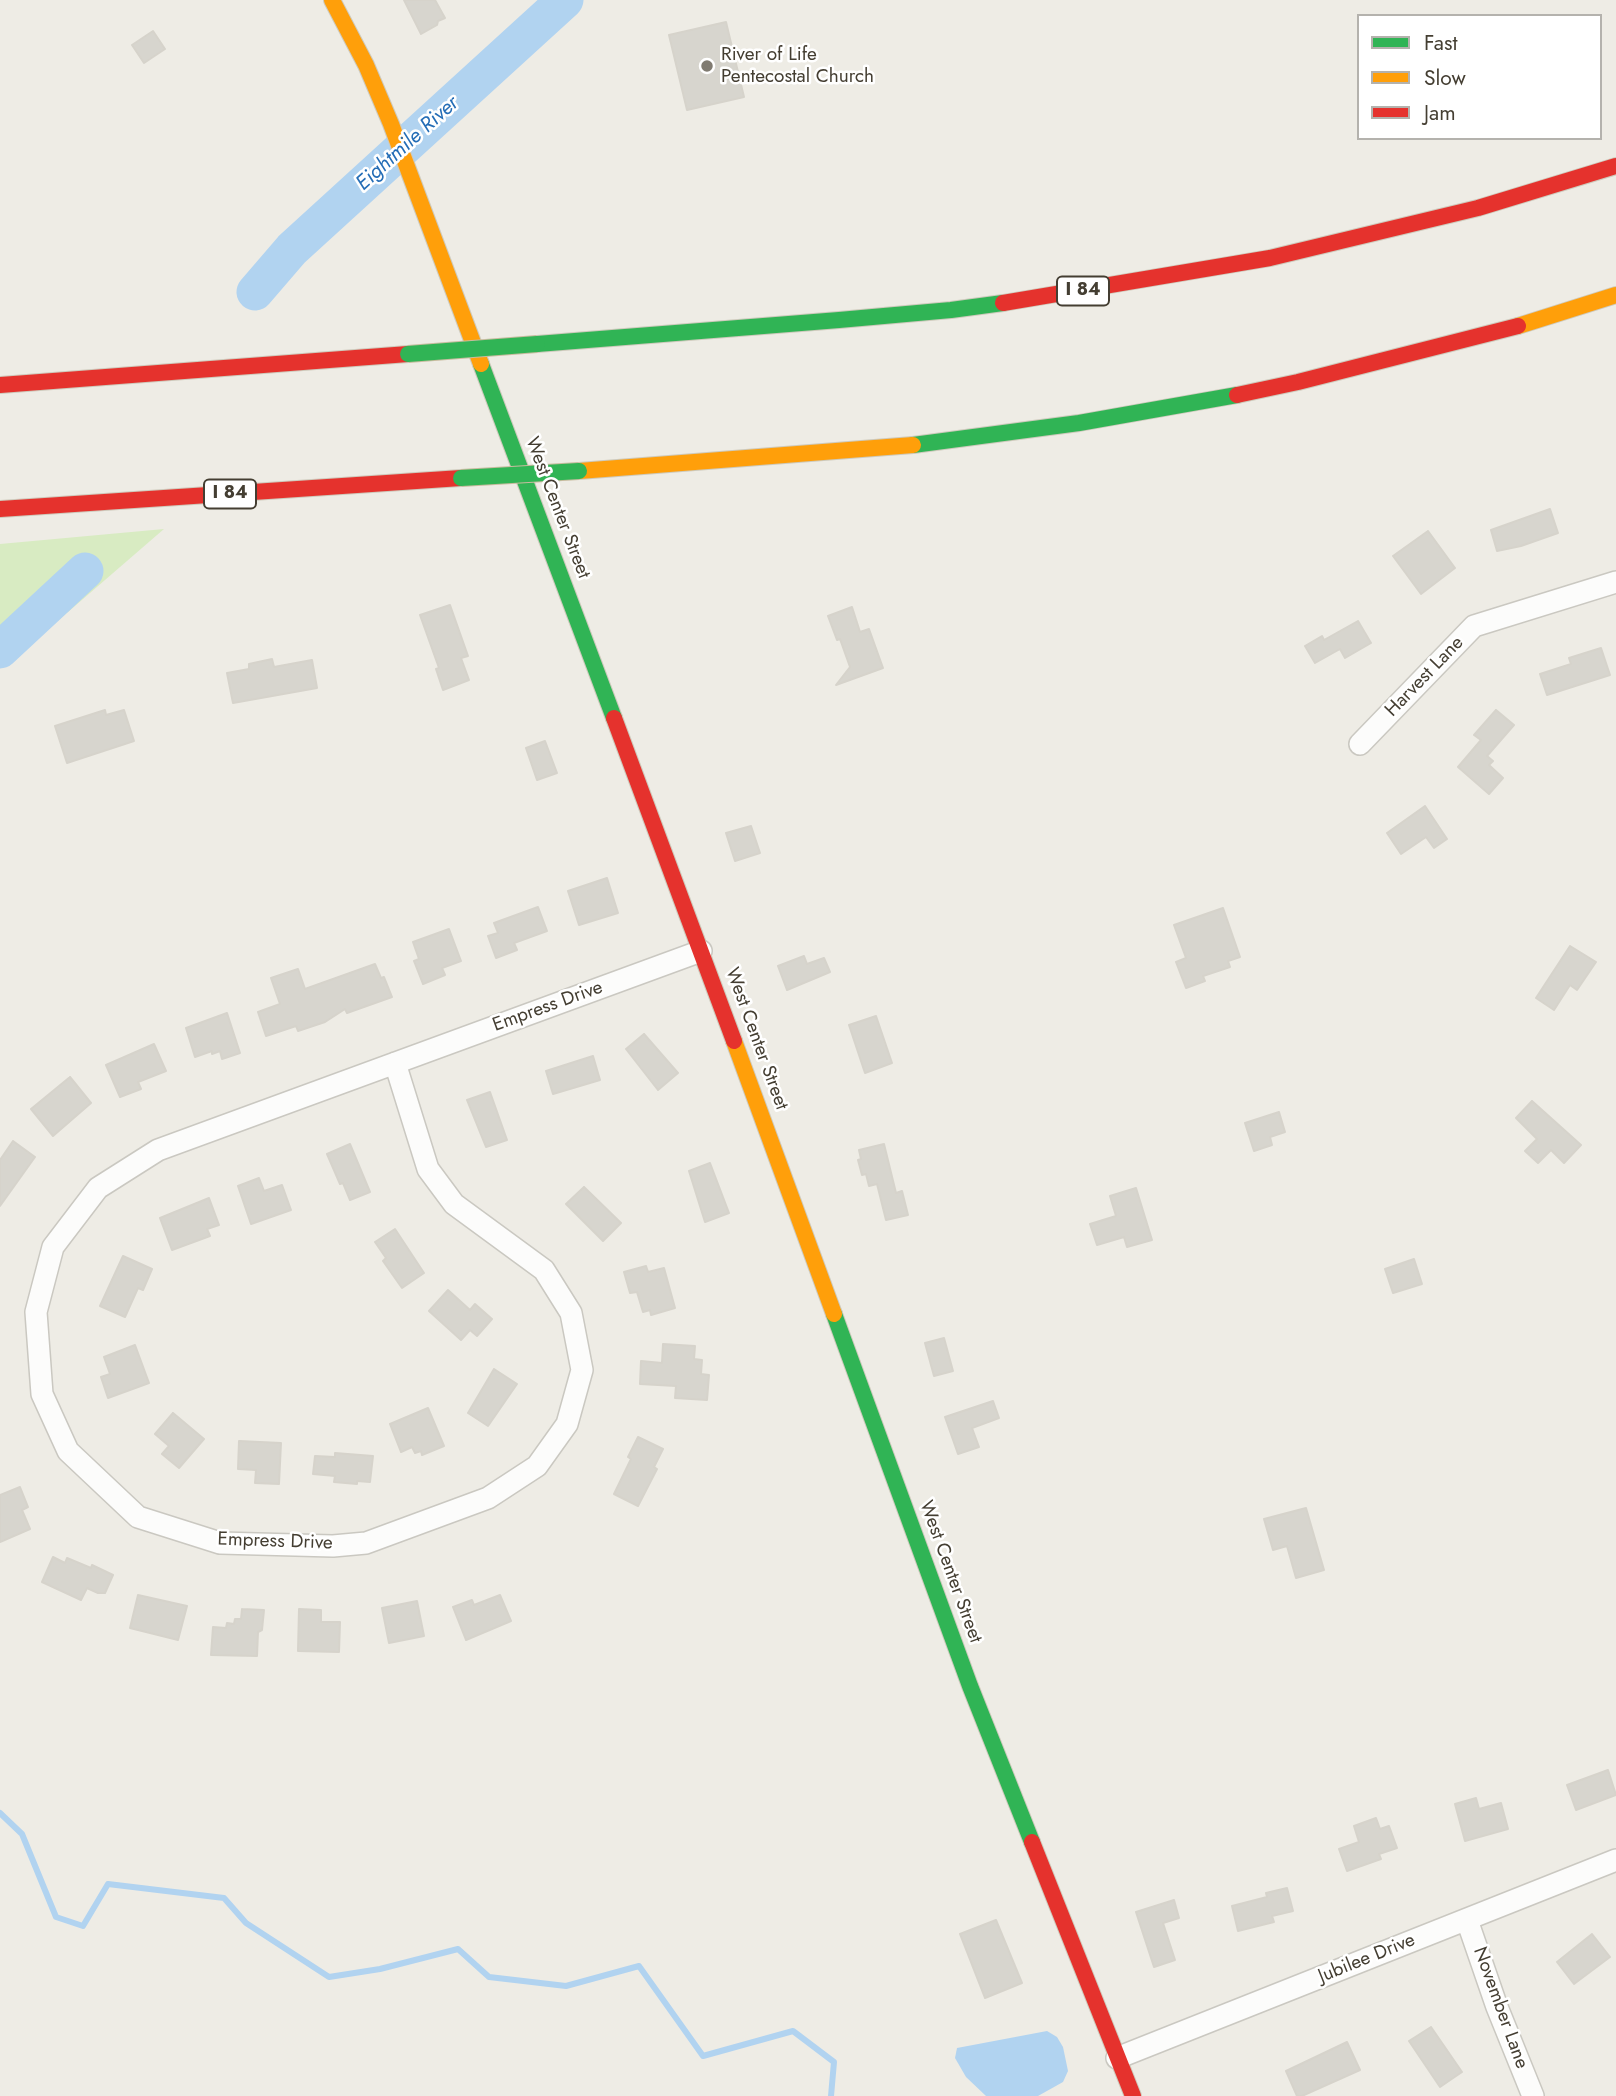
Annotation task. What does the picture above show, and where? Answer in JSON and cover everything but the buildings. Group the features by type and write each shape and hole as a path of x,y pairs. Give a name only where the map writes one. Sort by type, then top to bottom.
{"main road":[{"name":"West Center Street","path":"332,0 366,65 391,124 701,951 970,1686 1133,2096"},
{"name":"I 84","path":"0,385 839,320 1052,296 1256,260 1371,235 1478,208 1616,166"},
{"name":"I 84","path":"0,509 579,471 969,439 1190,404 1311,379 1514,327 1616,295"}],"street":[{"name":"Harvest Lane","path":"1360,744 1474,626 1616,582"},
{"name":"Empress Drive","path":"395,1063 428,1169 454,1204 544,1270 571,1313 582,1370 567,1424 537,1466 488,1497 366,1543 333,1546 220,1543 138,1517 68,1451 42,1394 36,1312 54,1247 98,1188 158,1150 395,1063 701,951"},
{"name":"Jubilee Drive","path":"1117,2058 1616,1860"},
{"name":"November Lane","path":"1467,1920 1497,2007 1533,2096"}],"green space":[{"path":"164,529 31,644 0,660 0,544"}],"water":[{"path":"1047,2031 1057,2037 1063,2047 1068,2071 1063,2082 1038,2096 986,2096 966,2077 955,2058 957,2048"}],"waterway":[{"name":"Eightmile River","path":"255,292 292,249 565,0"},
{"name":"Eightmile River","path":"0,650 85,571"},
{"path":"0,1813 22,1834 56,1917 83,1926 108,1884 224,1898 246,1923 329,1977 380,1969 458,1949 489,1977 566,1986 639,1966 703,2056 793,2031 834,2062 831,2096"}],"traffic: fast":[{"path":"537,344 839,320 1003,303"},
{"path":"408,354 537,344"},
{"path":"481,364 614,718"},
{"path":"913,445 1079,423 1237,395"},
{"path":"461,478 579,471"},
{"path":"834,1314 970,1686 1032,1842"}],"traffic: slow":[{"path":"332,0 366,65 391,124 481,364"},
{"path":"1518,326 1616,295"},
{"path":"579,471 913,445"},
{"path":"734,1041 834,1314"}],"traffic: jam":[{"path":"1003,303 1270,258 1478,208 1616,166"},
{"path":"1237,395 1518,326"},
{"path":"0,385 408,354"},
{"path":"0,509 461,478"},
{"path":"614,718 734,1041"},
{"path":"1032,1842 1133,2096"}],"place":[{"name":"River of Life Pentecostal Church","path":"707,66"}]}
